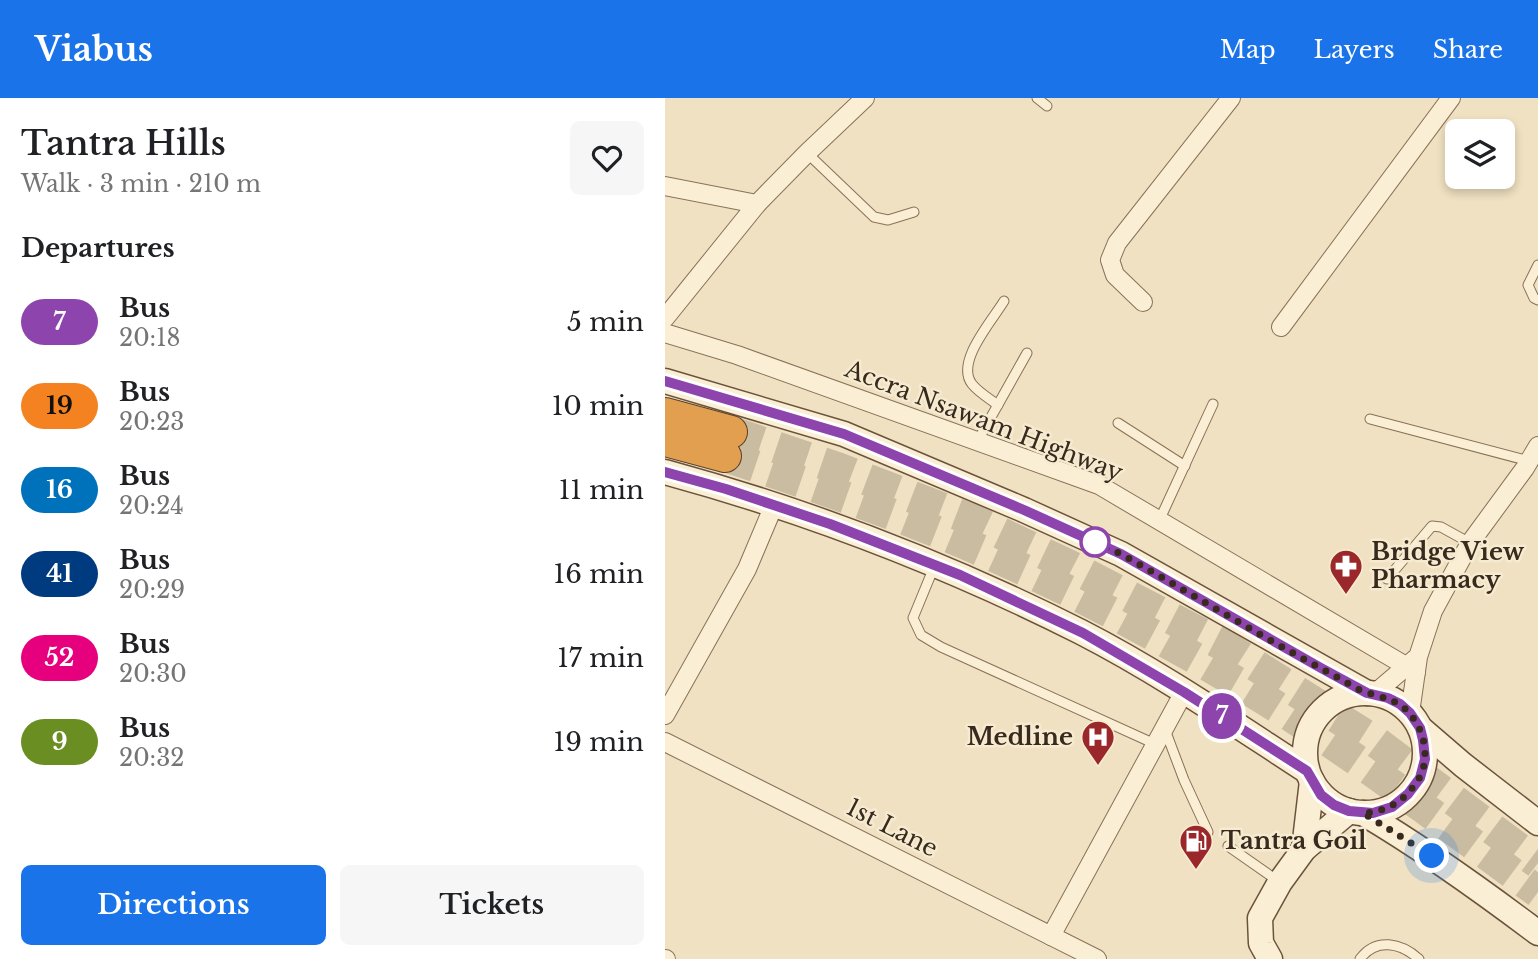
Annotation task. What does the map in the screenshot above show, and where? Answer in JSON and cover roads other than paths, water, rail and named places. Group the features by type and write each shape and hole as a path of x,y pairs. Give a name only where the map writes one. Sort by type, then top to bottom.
{"highway":[{"path":"665,414 728,444 665,440"}],"main road":[{"path":"665,381 844,434 1121,554 1371,694 1400,704 1463,765 1538,823"},
{"path":"665,472 774,505 935,565 1083,633 1184,692 1310,776"},
{"path":"1371,694 1357,694 1335,701 1317,717 1307,739 1305,763 1321,795 1334,805 1356,812 1443,863 1538,933"},
{"path":"1270,959 1261,943 1261,918 1280,882 1304,849 1356,812 1392,807 1408,794 1420,778 1425,759 1423,740 1415,720"},
{"path":"1304,849 1310,776"}],"street":[{"path":"665,318 757,204 866,98"},
{"path":"1143,302 1115,275 1110,260 1117,243 1231,98"},
{"path":"1281,327 1451,98"},
{"path":"665,186 757,204"},
{"name":"Accra Nsawam Highway","path":"665,333 737,355 1099,485 1413,665"},
{"path":"1415,720 1413,665 1433,611 1470,543 1534,454"},
{"path":"665,715 747,569 774,505"},
{"path":"1371,694 1413,665"},
{"path":"1051,936 1184,692"},
{"name":"1st Lane","path":"665,742 1097,959"}],"lane":[{"path":"1037,98 1047,106"},
{"path":"807,153 874,217 888,220 914,212"},
{"path":"1538,265 1528,285 1534,298 1538,300"},
{"path":"998,405 972,384 967,374 967,359 1004,301"},
{"path":"977,442 1027,353"},
{"path":"1159,521 1213,404"},
{"path":"1370,419 1534,454"},
{"path":"1118,423 1185,466"},
{"path":"1387,579 1432,526 1441,527 1470,543"},
{"path":"935,565 913,618 921,635 941,647 1155,744"},
{"path":"1164,727 1208,832"},
{"path":"1228,846 1280,882"},
{"path":"1360,959 1365,951 1379,945 1394,944 1419,959"}],"tunnel":[{"path":"731,432 837,468 975,521 1068,565 1225,646 1376,742 1538,863"},
{"path":"725,456 875,508 964,543 1034,574 1137,626 1238,683 1315,732 1538,892"}],"place":[{"name":"Bridge View Pharmacy","path":"1346,596"},
{"name":"Medline","path":"1098,767"},
{"name":"Tantra Goil","path":"1196,871"}]}
